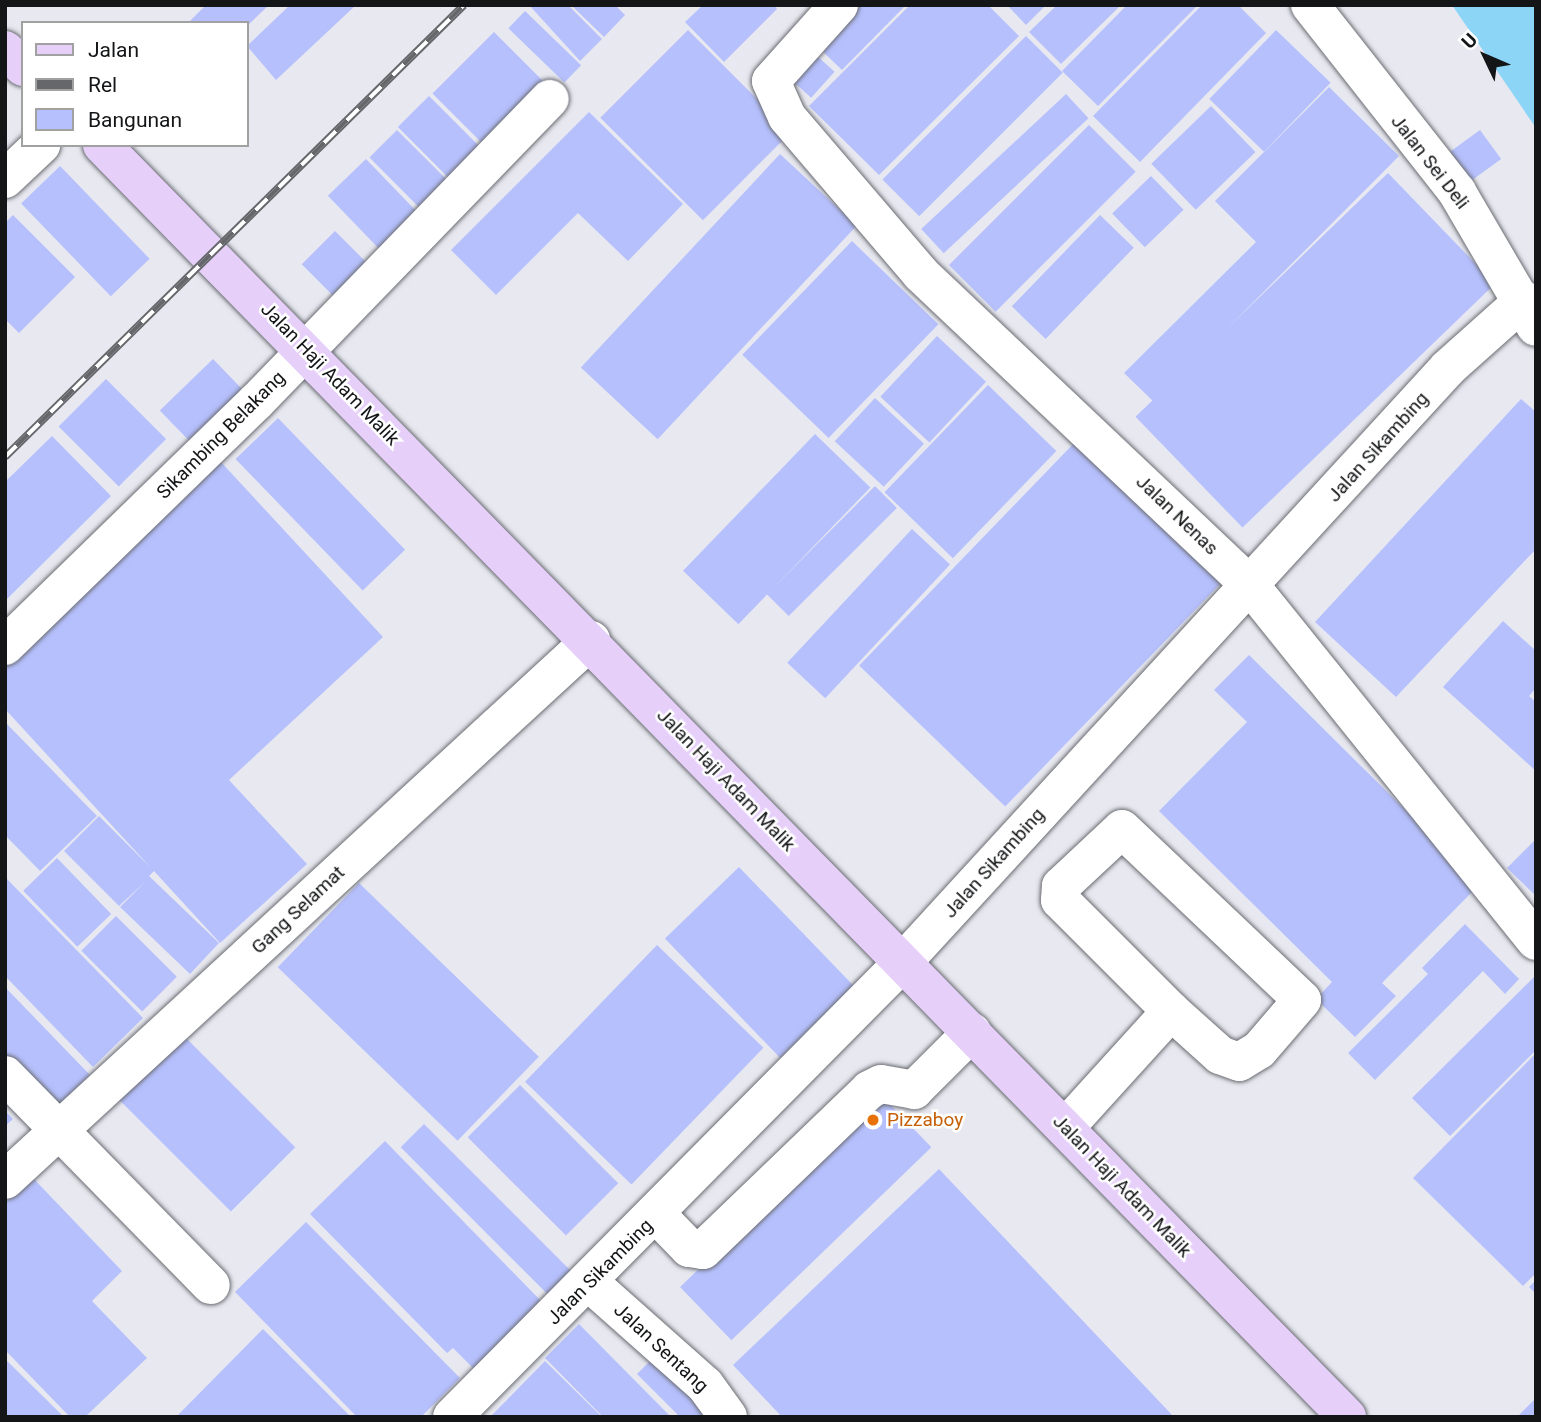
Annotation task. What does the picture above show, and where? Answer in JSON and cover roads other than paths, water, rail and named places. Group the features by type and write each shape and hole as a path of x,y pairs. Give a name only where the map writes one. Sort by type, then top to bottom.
{"main road":[{"path":"5,50 21,65"},
{"name":"Jalan Haji Adam Malik","path":"104,147 591,640 1347,1417"}],"street":[{"name":"Jalan Nenas","path":"839,5 771,80 787,117 921,274 1249,584 1536,942"},
{"name":"Jalan Sei Deli","path":"1310,5 1457,192 1530,314"},
{"name":"Sikambing Belakang","path":"5,646 307,350 550,99"},
{"path":"5,179 39,147"},
{"name":"Jalan Sikambing","path":"452,1417 590,1283 903,962 1448,368 1530,314"},
{"name":"Gang Selamat","path":"5,1180 591,640"},
{"path":"1122,829 1302,1000 1259,1050 1239,1062 1220,1055 1171,1011 1060,900 1061,886 1122,829"},
{"path":"1065,1128 1171,1011"},
{"path":"657,1215 689,1248 703,1250 869,1090 881,1084 914,1090 972,1032"},
{"path":"5,1075 211,1285"},
{"name":"Jalan Sentang","path":"590,1283 705,1385 728,1417"}],"water":[{"path":"1452,5 1536,5 1536,128"}],"railway":[{"path":"5,457 464,5"}],"place":[{"name":"Pizzaboy","path":"873,1120"}]}
